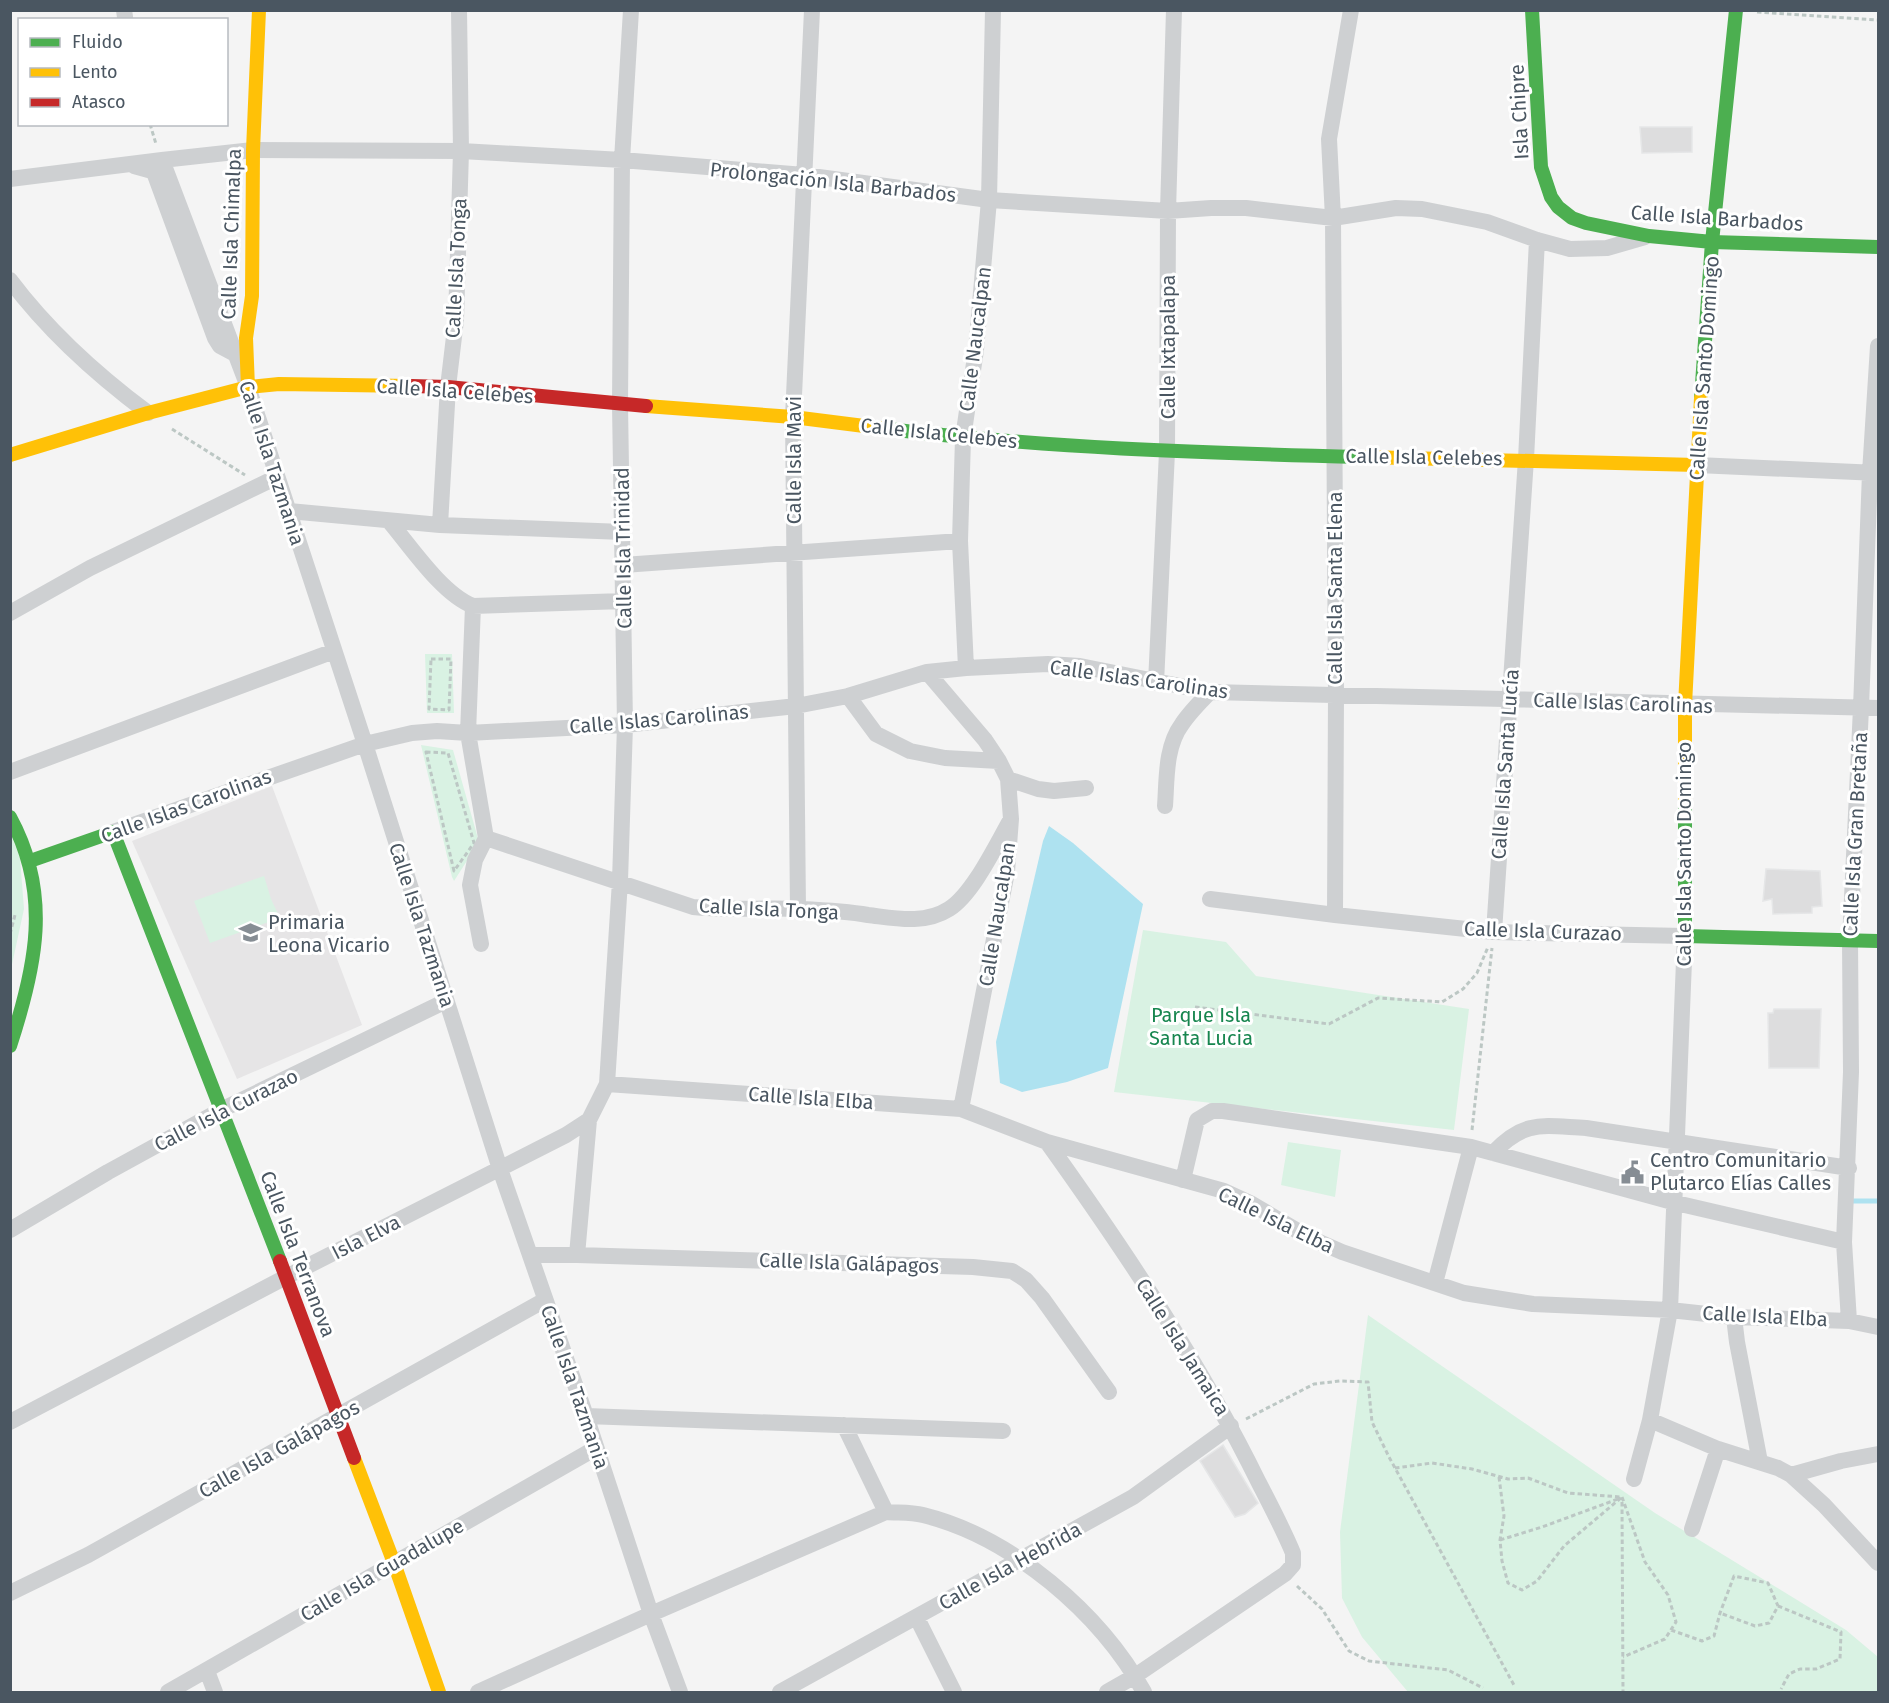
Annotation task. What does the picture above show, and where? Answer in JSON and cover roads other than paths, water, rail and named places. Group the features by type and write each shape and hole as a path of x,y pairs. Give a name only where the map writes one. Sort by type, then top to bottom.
{"street":[{"name":"Calle Isla Chimalpa","path":"248,387 246,338 252,296 252,150 259,10"},
{"name":"Calle Isla Tonga","path":"440,525 448,387 456,320 461,151 459,10"},
{"name":"Calle Isla Trinidad","path":"607,1084 620,881 625,725 620,404 622,160 631,10"},
{"name":"Calle Isla Mavi","path":"798,909 793,417 812,10"},
{"name":"Calle Naucalpan","path":"966,668 960,541 963,438 976,350 989,200 993,10"},
{"name":"Calle Ixtapalapa","path":"1156,682 1167,452 1168,211 1174,10"},
{"name":"Calle Isla Santa Elena","path":"1335,915 1336,693 1332,218 1329,139 1351,10"},
{"name":"Isla Chipre","path":"1532,10 1541,166 1545,182 1558,207"},
{"name":"Calle Isla Santo Domingo","path":"1634,1479 1650,1420 1670,1310 1676,1203 1684,936 1685,705 1697,465 1712,242 1736,10"},
{"name":"Prolongación Isla Barbados","path":"10,179 252,150 461,151 622,160 804,175 989,200 1168,211 1246,208 1332,218 1396,208 1422,208 1487,222 1570,249 1607,248 1649,236"},
{"name":"Calle Isla Tazmania","path":"162,160 248,387 365,744 500,1169 586,1416 651,1614 680,1692"},
{"path":"127,164 150,170 155,175 214,338 220,346 235,354"},
{"name":"Calle Isla Barbados","path":"1558,207 1572,218 1586,224 1649,236 1712,242 1878,248"},
{"name":"Calle Isla Santa Lucía","path":"1494,932 1526,459 1537,240"},
{"path":"10,280 17,299 106,382 148,413"},
{"name":"Calle Isla Gran Bretaña","path":"1849,1321 1844,1242 1851,1071 1850,940 1874,473 1878,346"},
{"name":"Calle Isla Celebes","path":"10,455 148,413 248,387 290,384 448,387 620,404 793,417 963,438 1167,452 1526,459 1874,473"},
{"path":"10,613 90,568 277,477"},
{"path":"289,511 440,525 623,532"},
{"path":"389,521 446,589 460,601 473,606 624,602"},
{"path":"623,565 960,541"},
{"path":"473,606 468,733 486,838 475,860 470,885 481,944"},
{"path":"10,772 334,651"},
{"name":"Calle Islas Carolinas","path":"30,861 365,744 412,733 436,731 468,733 625,725 796,706 848,696 927,672 966,668 1048,664 1080,666 1210,692 1336,693 1685,705 1878,708"},
{"name":"Calle Naucalpan","path":"927,672 985,740 1008,779 1011,819 1007,872 961,1109"},
{"path":"1165,806 1168,761 1173,741 1181,725 1210,692"},
{"path":"848,696 876,734 910,751 945,758 999,761"},
{"path":"1008,779 1038,789 1054,791 1086,788"},
{"path":"10,817 30,861 35,890 35,939 25,999 10,1046"},
{"name":"Calle Isla Tonga","path":"486,838 693,907 723,910 798,909 889,919 923,919 948,910 968,892 1011,819"},
{"name":"Calle Isla Terranova","path":"113,832 286,1277 394,1563 439,1692"},
{"name":"Calle Isla Curazao","path":"1210,899 1494,932 1878,941"},
{"name":"Calle Isla Curazao","path":"10,1230 108,1172 221,1110 447,1001"},
{"name":"Calle Isla Elba","path":"607,1084 961,1109 1047,1142 1224,1191 1308,1237 1342,1252 1464,1293 1524,1303 1670,1310 1734,1317 1849,1321 1878,1327"},
{"name":"Isla Elva","path":"10,1422 286,1277 566,1136 589,1120 607,1084"},
{"path":"1183,1180 1197,1120 1212,1111 1470,1147 1676,1203 1844,1242"},
{"path":"577,1255 589,1120"},
{"path":"1492,1153 1516,1132 1545,1126 1586,1128 1848,1168"},
{"name":"Calle Isla Jamaica","path":"1047,1142 1097,1211 1169,1322 1231,1426 1293,1553 1289,1570 1135,1676"},
{"path":"1435,1283 1470,1147"},
{"name":"Calle Isla Galápagos","path":"530,1255 961,1267 1012,1271 1026,1280 1042,1298 1109,1392"},
{"name":"Calle Isla Galápagos","path":"10,1593 88,1555 545,1300"},
{"path":"1734,1317 1760,1462"},
{"path":"586,1416 1003,1431"},
{"path":"1650,1420 1718,1449 1778,1468 1791,1475 1824,1505 1878,1563"},
{"path":"844,1425 886,1512"},
{"name":"Calle Isla Hebrida","path":"780,1692 1133,1497 1231,1426"},
{"name":"Calle Isla Guadalupe","path":"168,1692 596,1448"},
{"path":"1692,1529 1718,1449"},
{"path":"1791,1475 1841,1461 1878,1454"},
{"path":"478,1692 886,1512 922,1515 988,1540 1021,1560 1076,1605 1107,1637 1144,1692"},
{"path":"917,1618 954,1692"},
{"path":"207,1671 215,1692"},
{"path":"1107,1692 1135,1676"}],"water":[{"path":"1049,826 1073,843 1143,904 1108,1068 1067,1082 1022,1092 1000,1083 996,1042 1043,841"}],"waterway":[{"path":"1847,1201 1878,1201"}],"place":[{"name":"Primaria Leona Vicario","path":"250,933"},
{"name":"Centro Comunitario Plutarco Elías Calles","path":"1632,1172"}],"park label":[{"name":"Parque Isla Santa Lucia","path":"1201,1026"}]}
